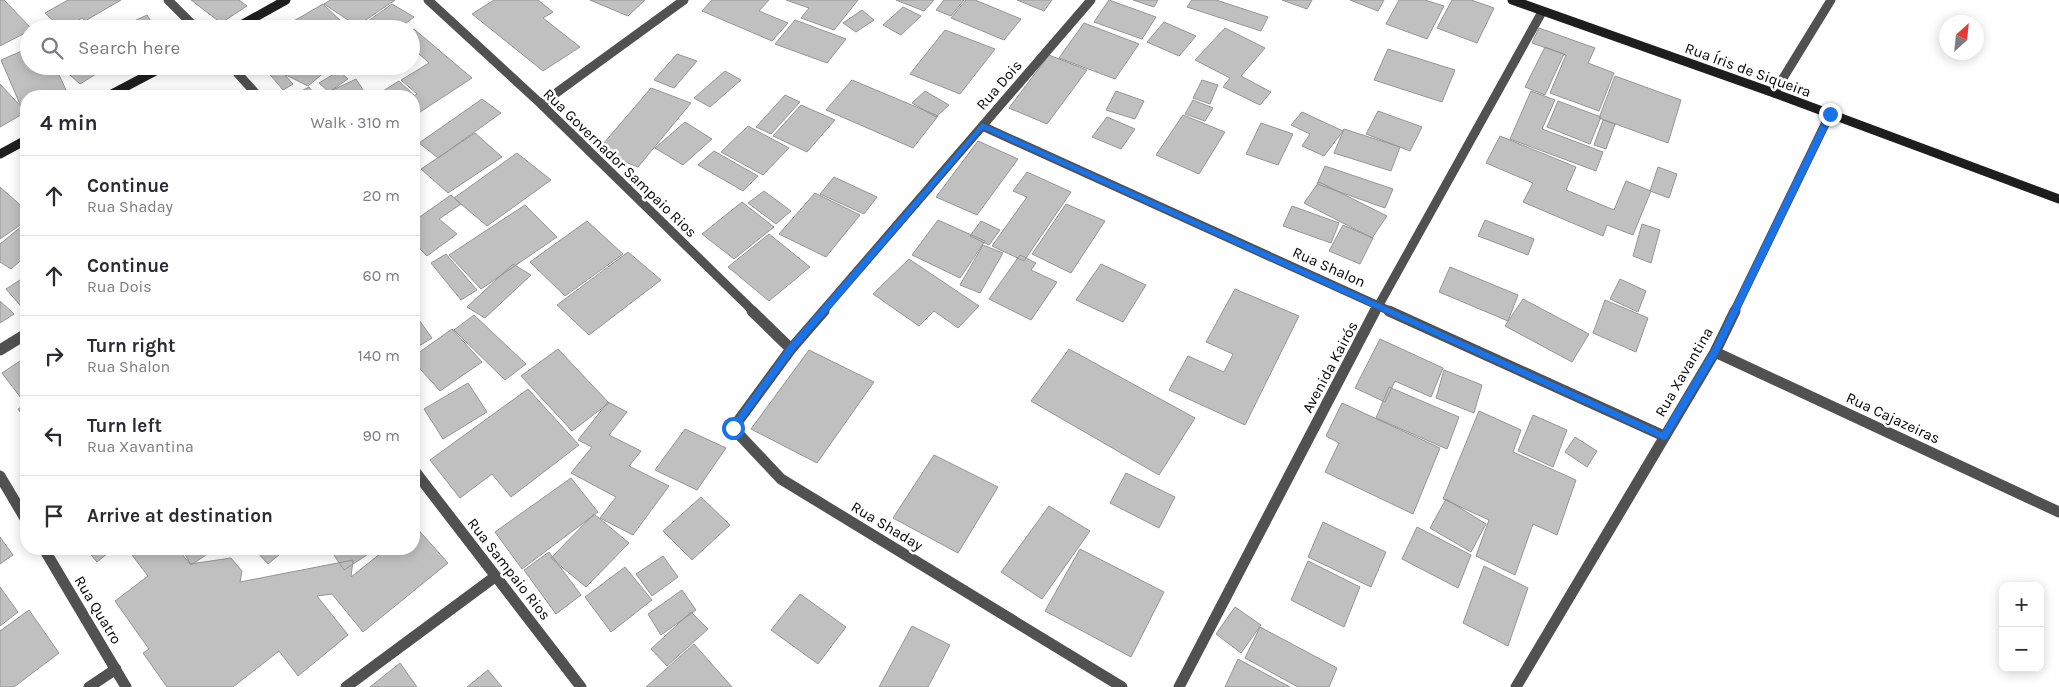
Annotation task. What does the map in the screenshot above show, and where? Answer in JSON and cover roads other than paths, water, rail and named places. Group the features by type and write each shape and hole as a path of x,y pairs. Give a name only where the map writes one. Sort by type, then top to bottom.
{"street":[{"path":"168,0 188,20"},
{"path":"250,20 286,0"},
{"name":"Rua Governador Sampaio Rios","path":"428,0 541,104 791,349"},
{"path":"541,104 684,0"},
{"name":"Rua Dois","path":"791,349 1091,0"},
{"name":"Rua Íris de Siqueira","path":"1512,0 1774,93 2059,199"},
{"path":"1774,93 1831,0"},
{"name":"Avenida Kairós","path":"1179,687 1378,306 1542,12"},
{"path":"119,90 148,75"},
{"path":"240,75 253,90"},
{"name":"Rua Xavantina","path":"1516,687 1715,352 1830,114"},
{"name":"Rua Shalon","path":"982,126 1664,436"},
{"path":"0,154 20,143"},
{"path":"0,350 20,338"},
{"name":"Rua Shaday","path":"791,349 733,428 781,479 1122,687"},
{"name":"Rua Cajazeiras","path":"1715,352 2059,512"},
{"path":"0,476 20,510"},
{"name":"Rua Sampaio Rios","path":"420,478 581,687"},
{"name":"Rua Quatro","path":"48,555 126,687"},
{"path":"346,687 496,576"},
{"path":"89,687 116,669"}]}
